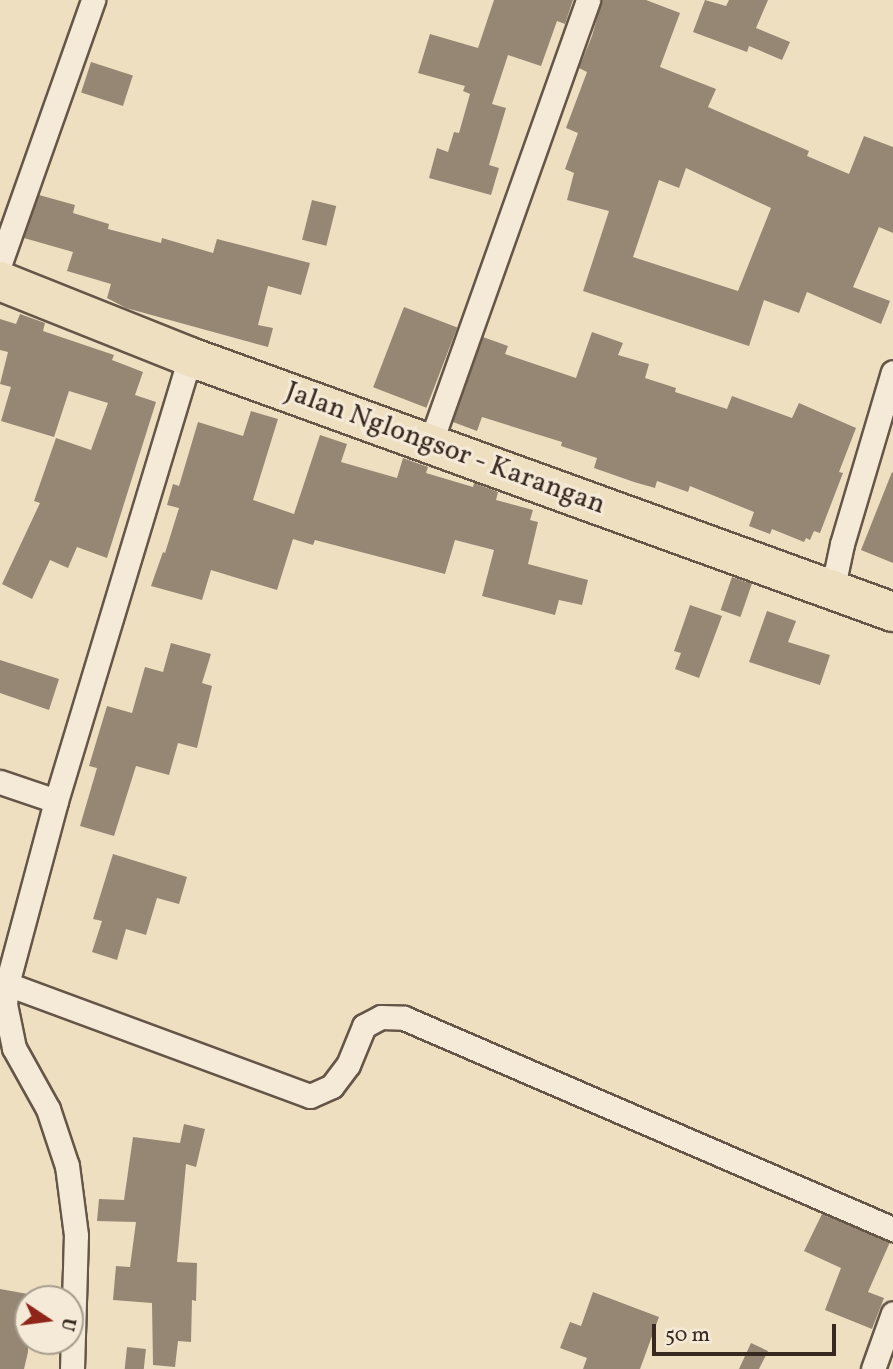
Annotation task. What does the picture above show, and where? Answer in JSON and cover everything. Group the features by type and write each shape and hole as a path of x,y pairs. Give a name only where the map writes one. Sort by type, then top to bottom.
{"highway":[{"name":"Jalan Nglongsor - Karangan","path":"0,281 190,357 893,612"}],"street":[{"path":"0,263 93,0"},
{"path":"430,444 588,0"},
{"path":"72,1369 76,1235 66,1166 48,1109 14,1048 5,1004 7,984 56,801 190,357"},
{"path":"832,591 842,544 893,372"},
{"path":"0,782 56,801"},
{"path":"7,984 310,1096 332,1086 348,1065 364,1026 381,1017 404,1018 893,1229"},
{"path":"873,1369 893,1313"}],"building":[{"path":"494,0 573,0 565,24 557,21 541,66 508,55 492,104 506,108 489,165 499,168 491,195 429,178 437,148 448,152 454,132 459,133 470,94 463,91 465,86 418,73 430,34 478,48"},
{"path":"602,0 646,0 680,13 660,67 716,89 708,107 809,151 807,156 849,174 864,136 893,147 893,233 879,227 853,287 890,301 881,324 807,292 799,313 764,300 749,346 583,291 609,211 567,200 574,173 565,169 578,133 566,128 587,72 579,68","holes":["686,168 771,208 738,291 633,257 659,180 679,188"]},
{"path":"705,0 726,6 729,0 768,0 756,28 790,42 782,60 749,46 747,52 693,32"},
{"path":"91,62 133,76 123,106 81,92"},
{"path":"39,195 75,205 73,213 109,224 108,229 161,243 162,238 213,253 217,239 310,263 301,295 268,286 258,325 273,328 268,347 126,308 107,298 111,284 67,271 73,252 24,238"},
{"path":"312,200 336,206 326,246 302,240"},
{"path":"404,307 457,327 426,408 373,387"},
{"path":"20,314 45,323 43,331 114,355 112,360 143,372 135,395 156,402 107,558 77,547 68,568 50,560 32,599 2,584 40,503 34,501 56,438 91,450 108,403 69,391 54,437 1,421 11,387 0,384 8,352 0,350 0,319 16,324"},
{"path":"592,332 623,343 618,355 649,364 645,378 676,388 675,392 727,409 732,396 792,418 799,403 856,428 839,472 843,473 820,533 814,531 810,540 806,538 804,542 772,529 770,534 749,526 754,512 690,486 688,492 657,481 655,488 634,482 594,468 597,458 561,446 562,442 482,417 477,431 453,422 483,337 508,346 505,354 576,378"},
{"path":"251,411 278,419 253,500 294,514 320,435 347,444 341,462 397,478 403,458 428,467 426,473 473,487 474,483 498,492 496,500 533,510 530,520 538,522 528,564 588,580 582,605 559,600 555,615 482,596 494,550 455,540 445,574 315,540 313,545 293,539 277,590 211,570 202,600 151,586 179,508 167,505 173,484 179,486 198,422 243,436"},
{"path":"893,473 893,563 861,550"},
{"path":"732,577 752,584 740,617 721,610"},
{"path":"690,605 722,616 699,678 675,669 681,653 674,651"},
{"path":"767,611 796,621 788,642 830,655 820,685 749,662"},
{"path":"171,643 211,654 202,683 212,686 197,748 178,743 169,775 136,766 114,836 80,826 97,768 89,766 107,706 132,713 145,667 163,672"},
{"path":"0,660 59,679 49,710 0,693"},
{"path":"113,854 187,877 179,904 157,898 146,935 126,929 117,960 92,952 102,921 93,919"},
{"path":"184,1124 205,1129 196,1167 186,1164 177,1262 197,1263 196,1301 192,1300 191,1342 178,1341 175,1367 153,1365 152,1303 113,1300 116,1266 130,1267 136,1222 97,1221 99,1199 124,1200 133,1137 180,1143"},
{"path":"822,1214 890,1242 868,1292 884,1298 872,1329 825,1310 841,1268 804,1251"},
{"path":"0,1289 14,1292 14,1355 27,1355 24,1369 0,1369"},
{"path":"593,1292 659,1317 640,1369 583,1369 587,1358 560,1348 570,1322 581,1326"},
{"path":"751,1343 768,1351 759,1369 739,1369"},
{"path":"127,1347 146,1349 144,1369 125,1369"}]}
